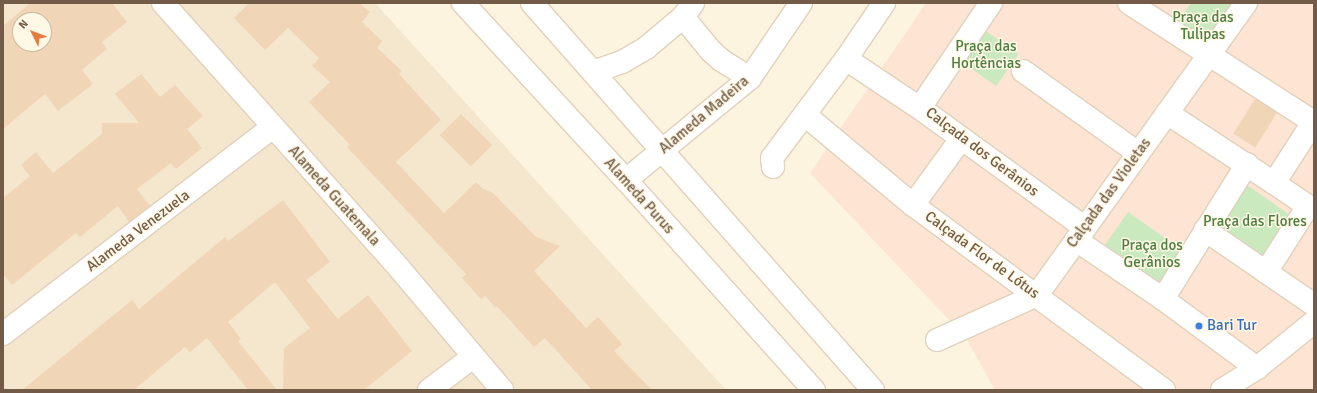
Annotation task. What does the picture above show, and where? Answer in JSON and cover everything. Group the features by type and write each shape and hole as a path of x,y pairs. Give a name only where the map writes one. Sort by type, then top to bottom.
{"street":[{"name":"Alameda Guatemala","path":"163,3 398,268 502,390"},
{"name":"Alameda Purus","path":"463,3 626,180 814,390"},
{"path":"532,3 873,390"},
{"name":"Alameda Madeira","path":"626,180 750,78 801,3"},
{"path":"773,167 772,158 846,59 884,3"},
{"path":"1129,3 1209,56 1314,121 1274,183"},
{"name":"Calçada das Violetas","path":"1037,295 1246,3"},
{"name":"Calçada dos Gerânios","path":"982,6 923,103 924,111 1163,299 1257,368"},
{"path":"593,72 622,62 646,48 688,10 711,51 721,60 750,78"},
{"path":"846,59 924,111"},
{"path":"1023,71 1138,153"},
{"path":"1167,112 1248,164 1308,206 1266,272"},
{"name":"Calçada Flor de Lótus","path":"805,115 914,205 1164,390"},
{"name":"Alameda Venezuela","path":"3,334 273,127"},
{"path":"914,205 961,139"},
{"path":"1163,299 1205,230 1248,164"},
{"path":"1205,230 1314,305"},
{"path":"937,340 1037,295"},
{"path":"1222,390 1257,368 1314,322"},
{"path":"429,390 473,357"}],"shaded area":[{"path":"3,3 375,3 726,390 3,390"},
{"path":"926,3 1314,3 1314,390 995,390 966,338 810,173"}],"green space":[{"name":"Praça das Tulipas","path":"1191,3 1246,3 1209,56 1171,32"},
{"name":"Praça das Hortências","path":"980,27 1019,54 996,86 958,59"},
{"name":"Praça das Flores","path":"1247,185 1292,217 1263,258 1218,227"},
{"name":"Praça dos Gerânios","path":"1128,212 1183,250 1160,283 1105,245"}],"building":[{"path":"30,3 112,3 127,22 102,42 107,49 82,70 93,84 58,111 45,94 3,129 3,26 12,18 12,52 52,52 52,12 19,12"},
{"path":"249,3 359,3 370,12 362,22 382,41 377,48 402,71 399,74 441,120 396,162 444,213 476,182 483,189 493,193 536,237 560,246 534,271 586,328 598,317 622,344 614,351 652,390 592,390 545,338 534,347 497,306 496,308 485,296 481,299 462,278 466,274 347,147 350,145 309,102 330,82 312,66 319,58 288,28 265,50 234,18"},
{"path":"141,74 160,97 175,85 203,116 187,129 202,148 176,169 171,163 137,189 150,206 129,222 118,206 80,237 76,233 12,285 3,274 3,198 30,176 21,165 36,152 53,173 102,134 102,123 139,123 115,94"},
{"path":"1255,99 1277,113 1255,148 1233,134"},
{"path":"461,114 492,145 471,166 440,135"},
{"path":"283,200 330,262 306,280 338,319 368,295 412,351 364,390 283,390 284,348 310,328 275,282 228,322 241,339 238,341 277,390 248,390 207,338 190,352 185,347 134,390 22,390 132,300 139,309 225,237 228,241"}],"place":[{"name":"Bari Tur","path":"1199,326"}]}
